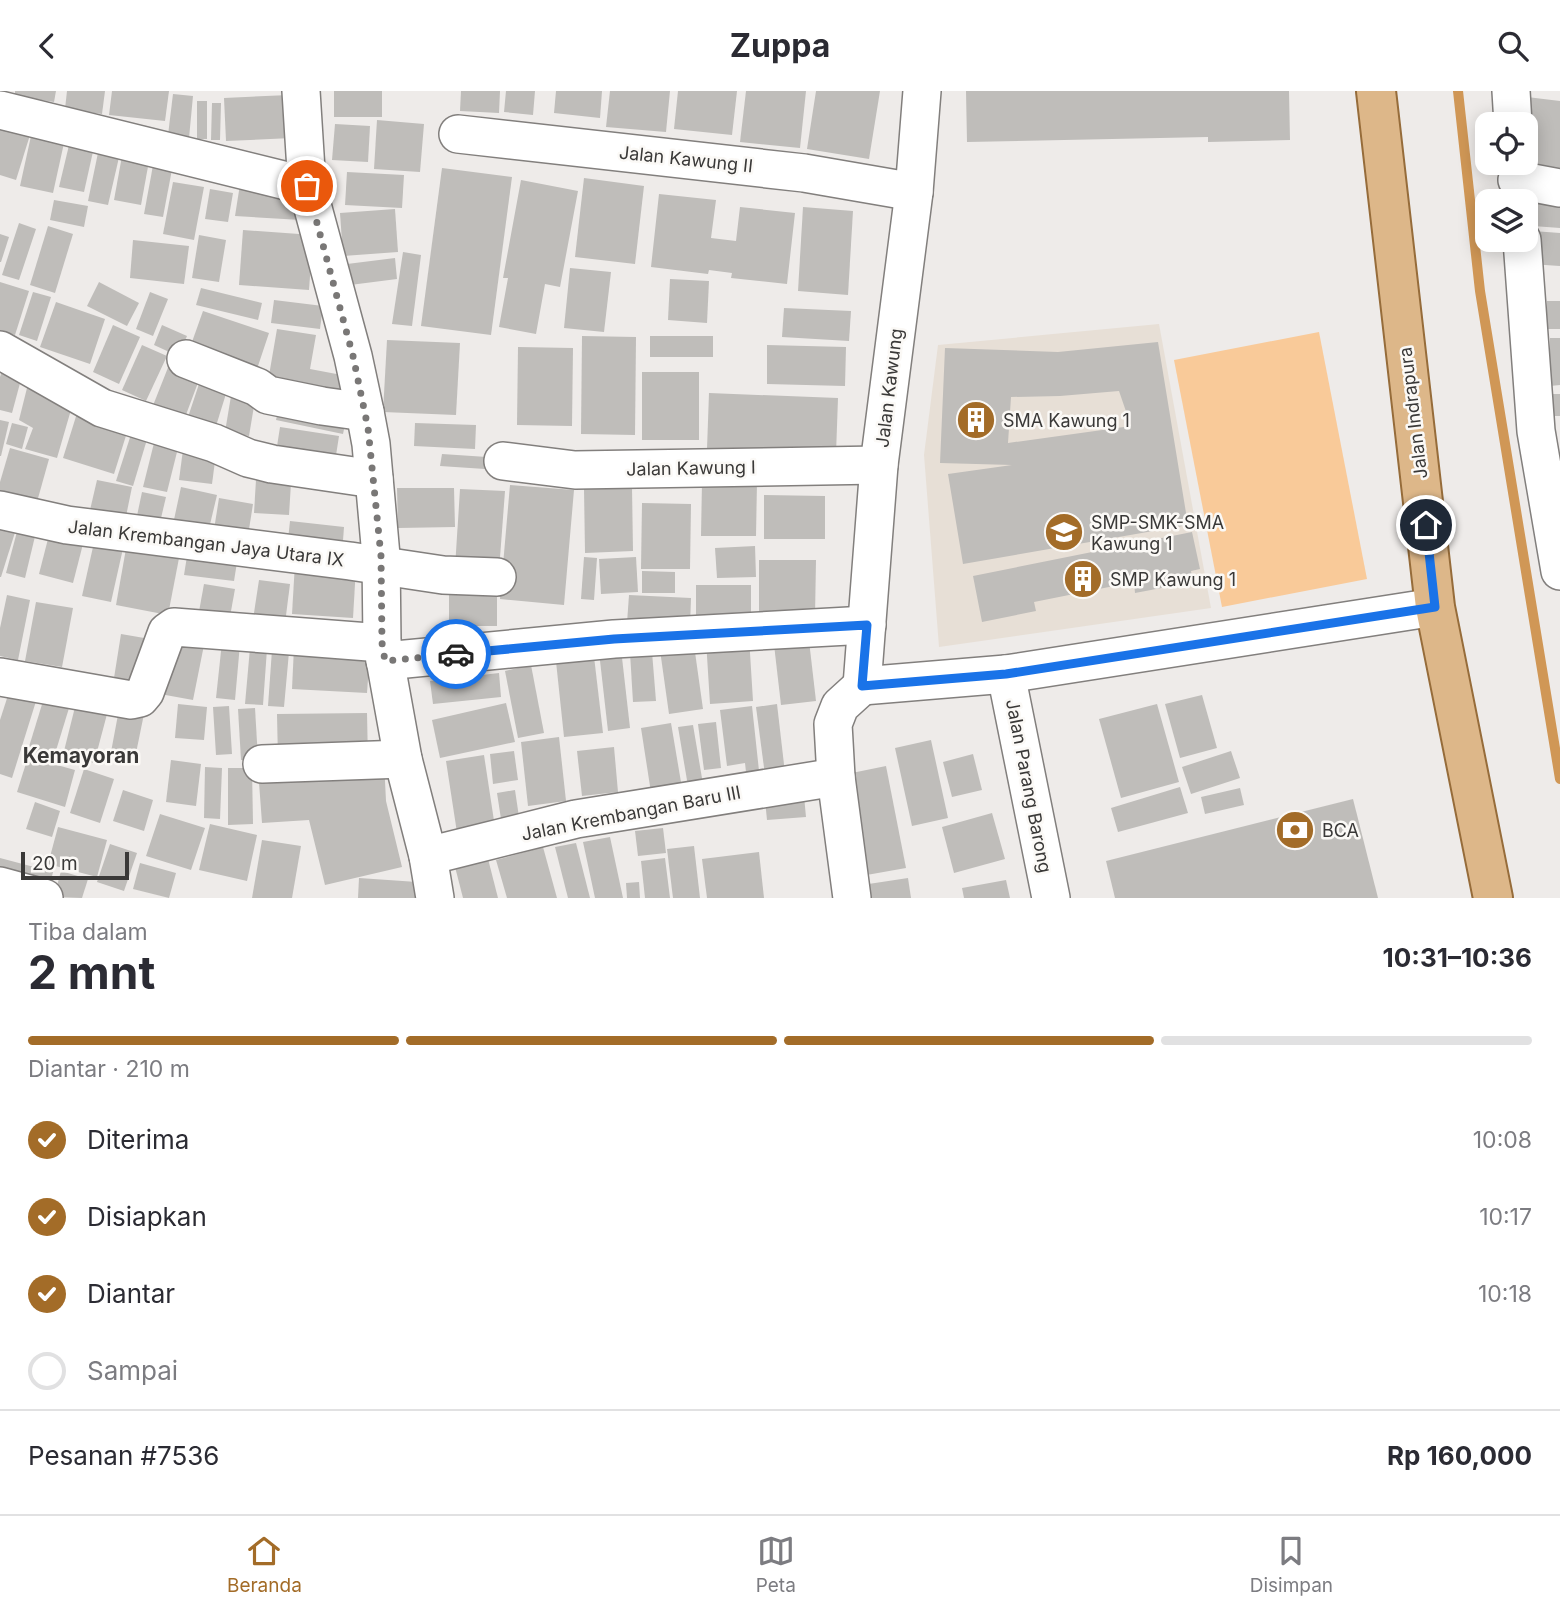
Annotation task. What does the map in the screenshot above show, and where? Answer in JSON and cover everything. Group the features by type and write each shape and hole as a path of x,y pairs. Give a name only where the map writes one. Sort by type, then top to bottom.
{"main road":[{"name":"Jalan Indrapura","path":"1376,91 1435,607 1493,898"}],"street":[{"path":"301,91 307,186 353,356 365,412 382,566 383,652 403,759 428,856 435,898"},
{"name":"Jalan Kawung","path":"862,686 879,465 914,192 922,91"},
{"path":"1511,91 1512,112"},
{"path":"0,110 307,186"},
{"name":"Jalan Kawung II","path":"458,134 777,170 914,192"},
{"path":"1517,181 1560,188"},
{"path":"1524,252 1548,430 1560,572"},
{"path":"0,350 102,408 214,443 248,458 374,479"},
{"path":"186,359 257,387 268,395 365,412"},
{"name":"Jalan Kawung I","path":"503,461 575,470 879,465"},
{"name":"Jalan Krembangan Jaya Utara IX","path":"0,510 67,526 455,576 497,576"},
{"path":"852,898 836,777 833,724 840,706 862,686 1006,674 1435,607"},
{"path":"0,677 131,700 140,698 145,692 167,632 174,627 383,652 867,625"},
{"name":"Jalan Parang Barong","path":"1006,674 1051,898"},
{"path":"262,764 403,759"},
{"name":"Jalan Krembangan Baru III","path":"428,856 576,819 836,777"},
{"path":"0,887 44,898"}],"shaded area":[{"name":"SMP-SMK-SMA Kawung 1","path":"1159,324 1211,608 939,647 924,455 938,345"},
{"path":"1319,332 1367,579 1222,607 1174,360"}],"building":[{"path":"15,91 56,91 54,102 15,96"},
{"path":"67,91 105,91 102,114 65,109"},
{"path":"112,91 169,91 165,121 109,115"},
{"path":"334,91 382,91 382,117 334,117"},
{"path":"461,91 500,91 499,113 460,111"},
{"path":"506,91 535,91 533,115 504,112"},
{"path":"556,91 602,91 600,118 554,113"},
{"path":"610,91 670,91 666,132 606,127"},
{"path":"678,91 737,91 732,135 674,129"},
{"path":"746,91 806,91 800,148 740,142"},
{"path":"816,91 880,91 869,159 807,149"},
{"path":"966,91 1289,91 1290,140 1208,142 1208,137 967,142"},
{"path":"173,94 193,96 189,138 168,135"},
{"path":"289,95 292,138 226,141 224,98"},
{"path":"1527,97 1560,101 1560,172 1538,172 1538,112 1527,112"},
{"path":"197,101 207,101 207,139 197,139"},
{"path":"212,103 221,103 220,140 211,140"},
{"path":"377,120 424,124 420,172 374,169"},
{"path":"335,124 370,126 368,162 332,160"},
{"path":"0,126 30,135 16,180 0,175"},
{"path":"31,136 64,143 53,193 20,186"},
{"path":"70,141 94,147 84,192 59,187"},
{"path":"99,148 120,153 108,205 88,201"},
{"path":"122,156 149,161 141,205 114,200"},
{"path":"154,160 173,164 163,217 144,214"},
{"path":"442,168 512,177 491,335 421,326"},
{"path":"347,172 404,175 402,208 345,205"},
{"path":"241,178 303,191 301,220 235,216"},
{"path":"584,178 644,186 635,264 575,257"},
{"path":"521,180 578,191 560,287 545,284 536,334 499,327 508,278 503,278"},
{"path":"173,182 204,187 194,240 163,234"},
{"path":"210,189 233,193 228,222 205,219"},
{"path":"659,194 716,200 711,238 736,241 740,207 795,213 787,284 731,278 732,273 709,270 708,274 651,267"},
{"path":"1538,195 1560,196 1560,228 1538,226"},
{"path":"54,200 88,206 84,227 50,220"},
{"path":"803,207 853,211 848,295 798,291"},
{"path":"395,209 398,252 343,256 340,213"},
{"path":"19,223 36,229 19,280 2,275"},
{"path":"48,226 73,234 55,293 30,285"},
{"path":"243,230 313,235 309,290 239,285"},
{"path":"1538,231 1560,233 1560,266 1530,264 1531,252 1538,252"},
{"path":"0,234 9,237 1,262 0,262"},
{"path":"199,235 226,240 219,282 192,278"},
{"path":"133,240 189,246 184,284 130,278"},
{"path":"403,252 421,255 412,326 392,324"},
{"path":"395,258 397,279 350,285 347,264"},
{"path":"570,268 611,272 604,332 564,328"},
{"path":"670,279 709,281 707,323 668,320"},
{"path":"0,282 29,291 15,335 0,330"},
{"path":"99,282 139,303 127,326 87,306"},
{"path":"201,288 262,303 258,320 196,305"},
{"path":"33,292 51,297 37,341 19,335"},
{"path":"150,292 168,299 153,336 136,329"},
{"path":"274,300 323,306 320,329 271,323"},
{"path":"1547,301 1560,301 1560,329 1546,329"},
{"path":"56,302 105,319 90,364 40,347"},
{"path":"784,308 851,311 849,341 782,337"},
{"path":"203,311 269,333 254,378 187,356"},
{"path":"113,325 140,337 119,384 93,372"},
{"path":"162,325 187,336 178,356 154,345"},
{"path":"277,329 316,335 310,369 347,376 341,406 266,393"},
{"path":"582,336 636,337 635,435 581,434"},
{"path":"650,336 713,336 713,357 650,357"},
{"path":"1550,338 1560,338 1560,385 1550,386"},
{"path":"387,340 460,343 456,415 383,412"},
{"path":"1158,342 1188,525 963,564 948,474 1012,465 940,463 945,348 1058,352","holes":["1119,391 1131,426 1008,443 1011,397"]},
{"path":"142,345 167,356 146,401 122,390"},
{"path":"767,345 846,347 845,386 767,384"},
{"path":"518,347 573,348 572,426 517,425"},
{"path":"171,360 202,372 184,420 152,408"},
{"path":"3,367 23,372 12,413 0,410 0,377"},
{"path":"642,372 699,372 699,440 642,440"},
{"path":"202,375 229,384 216,426 188,417"},
{"path":"30,376 75,396 57,458 25,449 33,428 19,420"},
{"path":"233,384 257,388 249,436 225,432"},
{"path":"709,393 838,398 836,454 707,449"},
{"path":"1551,394 1560,394 1560,416 1552,416"},
{"path":"280,402 347,415 343,434 276,420"},
{"path":"78,410 129,426 114,474 63,458"},
{"path":"0,420 9,422 1,456 0,456"},
{"path":"135,422 151,426 133,486 116,481"},
{"path":"12,423 28,427 22,449 6,444"},
{"path":"415,423 476,425 475,449 414,446"},
{"path":"280,427 339,436 334,468 275,459"},
{"path":"156,435 180,440 167,492 143,487"},
{"path":"184,442 217,446 212,484 179,480"},
{"path":"10,448 49,459 35,509 0,499 0,482"},
{"path":"442,454 487,457 485,469 440,466"},
{"path":"97,480 132,487 123,531 87,523"},
{"path":"256,480 291,483 289,515 254,513"},
{"path":"702,482 757,482 756,536 701,536"},
{"path":"510,485 574,490 564,605 500,599"},
{"path":"181,487 217,495 207,537 172,529"},
{"path":"397,488 454,488 455,527 398,528"},
{"path":"632,488 633,551 585,553 584,489"},
{"path":"460,489 505,491 499,571 455,568"},
{"path":"142,492 166,497 157,535 134,530"},
{"path":"764,495 825,496 825,539 764,539"},
{"path":"219,498 253,504 247,542 213,536"},
{"path":"642,503 691,504 690,569 641,569"},
{"path":"0,521 17,526 1,577 0,577"},
{"path":"290,521 344,527 342,554 287,549"},
{"path":"19,524 37,528 25,578 6,573"},
{"path":"50,531 84,540 73,583 39,574"},
{"name":"SMP Kawung 1","path":"1192,532 1200,569 1191,571 1193,582 1135,593 1134,582 1034,602 1036,611 982,622 973,576"},
{"path":"95,538 124,544 111,602 82,596"},
{"path":"127,543 180,553 168,615 116,605"},
{"path":"755,546 756,577 717,578 715,548"},
{"path":"188,550 238,556 234,581 184,575"},
{"path":"584,557 597,558 594,600 581,599"},
{"path":"636,557 638,592 601,594 599,559"},
{"path":"759,560 816,560 815,616 759,614"},
{"path":"295,563 356,567 353,618 292,614"},
{"path":"642,571 675,572 675,593 642,593"},
{"path":"259,580 290,584 284,631 252,626"},
{"path":"204,584 235,589 229,622 198,617"},
{"path":"696,585 751,585 751,615 696,615"},
{"path":"7,595 30,600 18,660 0,656 0,628"},
{"path":"449,595 497,595 497,626 449,626"},
{"path":"629,595 691,598 690,626 627,623"},
{"path":"36,602 73,608 62,667 25,661"},
{"path":"808,632 816,701 781,705 773,636"},
{"path":"121,634 150,639 143,683 114,678"},
{"path":"172,634 205,640 193,700 160,694"},
{"path":"749,637 753,701 710,704 706,640"},
{"path":"693,638 703,709 669,714 659,643"},
{"path":"620,640 630,728 608,731 598,643"},
{"path":"222,642 240,644 235,700 216,698"},
{"path":"294,647 370,651 367,693 292,689"},
{"path":"250,648 267,649 263,705 245,704"},
{"path":"593,648 603,733 564,737 555,652"},
{"path":"272,650 289,652 284,707 268,706"},
{"path":"652,652 656,701 633,702 630,653"},
{"path":"531,665 544,733 518,738 505,671"},
{"path":"499,673 501,697 433,704 430,681"},
{"path":"47,688 73,695 54,757 28,750"},
{"path":"10,689 37,698 12,778 0,774 0,720"},
{"path":"78,695 110,703 94,763 63,755"},
{"path":"1202,695 1217,748 1180,758 1165,704"},
{"path":"506,703 515,742 440,758 432,720"},
{"path":"120,704 145,709 135,758 111,752"},
{"path":"178,704 207,707 204,740 175,738"},
{"path":"777,704 785,773 765,775 756,707"},
{"path":"1157,704 1179,782 1121,798 1099,719"},
{"path":"229,706 232,754 216,755 213,707"},
{"path":"752,706 760,780 747,781 745,763 727,766 720,710"},
{"path":"255,708 258,759 241,760 238,709"},
{"path":"367,713 368,761 278,761 277,714"},
{"path":"716,722 721,768 704,770 698,724"},
{"path":"671,723 683,794 652,799 641,728"},
{"path":"693,725 704,790 689,792 678,727"},
{"path":"559,737 566,801 528,806 521,742"},
{"path":"931,740 948,818 912,826 895,748"},
{"path":"614,747 618,792 582,796 577,751"},
{"path":"514,751 518,780 493,784 490,754"},
{"path":"1231,751 1240,778 1191,794 1182,767"},
{"path":"973,754 982,790 952,797 943,762"},
{"path":"484,755 496,834 458,839 446,761"},
{"path":"28,757 75,770 65,807 17,792"},
{"path":"171,760 201,764 196,806 166,802"},
{"path":"384,761 386,801 402,867 325,885 309,820 262,823 258,769"},
{"path":"886,766 906,868 861,876 842,775"},
{"path":"205,767 222,768 220,819 204,818"},
{"path":"228,768 252,768 253,824 228,825"},
{"path":"84,769 114,779 100,823 70,813"},
{"path":"1180,787 1188,813 1118,832 1111,808"},
{"path":"1240,788 1244,805 1205,814 1201,797"},
{"path":"123,790 153,800 144,831 113,821"},
{"path":"515,790 519,817 501,819 497,793"},
{"path":"804,796 806,817 767,820 765,800"},
{"name":"BCA","path":"1353,799 1378,898 1115,898 1106,861"},
{"path":"35,802 60,811 52,837 26,829"},
{"path":"992,813 1005,859 954,873 942,827"},
{"path":"160,814 205,828 191,870 146,856"},
{"path":"210,824 257,835 247,881 199,870"},
{"path":"58,827 107,840 97,877 48,864"},
{"path":"663,828 666,853 638,856 635,831"},
{"path":"610,837 623,898 595,898 583,842"},
{"path":"262,840 301,846 292,898 252,898"},
{"path":"576,843 590,898 568,898 555,847"},
{"path":"110,844 137,853 124,891 97,882"},
{"path":"694,846 700,898 673,898 667,849"},
{"path":"543,847 557,898 507,898 496,860"},
{"path":"486,851 498,898 463,898 453,859"},
{"path":"759,852 764,898 707,898 702,859"},
{"path":"0,858 53,872 48,894 0,883"},
{"path":"665,858 670,898 645,898 641,861"},
{"path":"140,863 176,873 169,898 133,889"},
{"path":"61,871 88,879 82,898 54,897"},
{"path":"359,878 417,882 416,898 358,898"},
{"path":"908,878 911,898 864,898 862,885"},
{"path":"1006,880 1010,898 964,898 962,888"},
{"path":"639,882 640,898 627,898 626,883"}],"waterway":[{"path":"1458,91 1480,291 1560,779"}],"way so far":[{"path":"307,186 353,356 371,445 382,566 382,643 385,661 456,654"}],"place":[{"name":"SMA Kawung 1","path":"976,420"},
{"name":"SMP-SMK-SMA Kawung 1","path":"1064,532"},
{"name":"SMP Kawung 1","path":"1083,579"},
{"name":"BCA","path":"1295,830"}],"district":[{"name":"Kemayoran","path":"81,755"}],"route":[{"path":"456,654 614,639 867,625 862,686 1006,674 1435,607 1426,525"}]}
